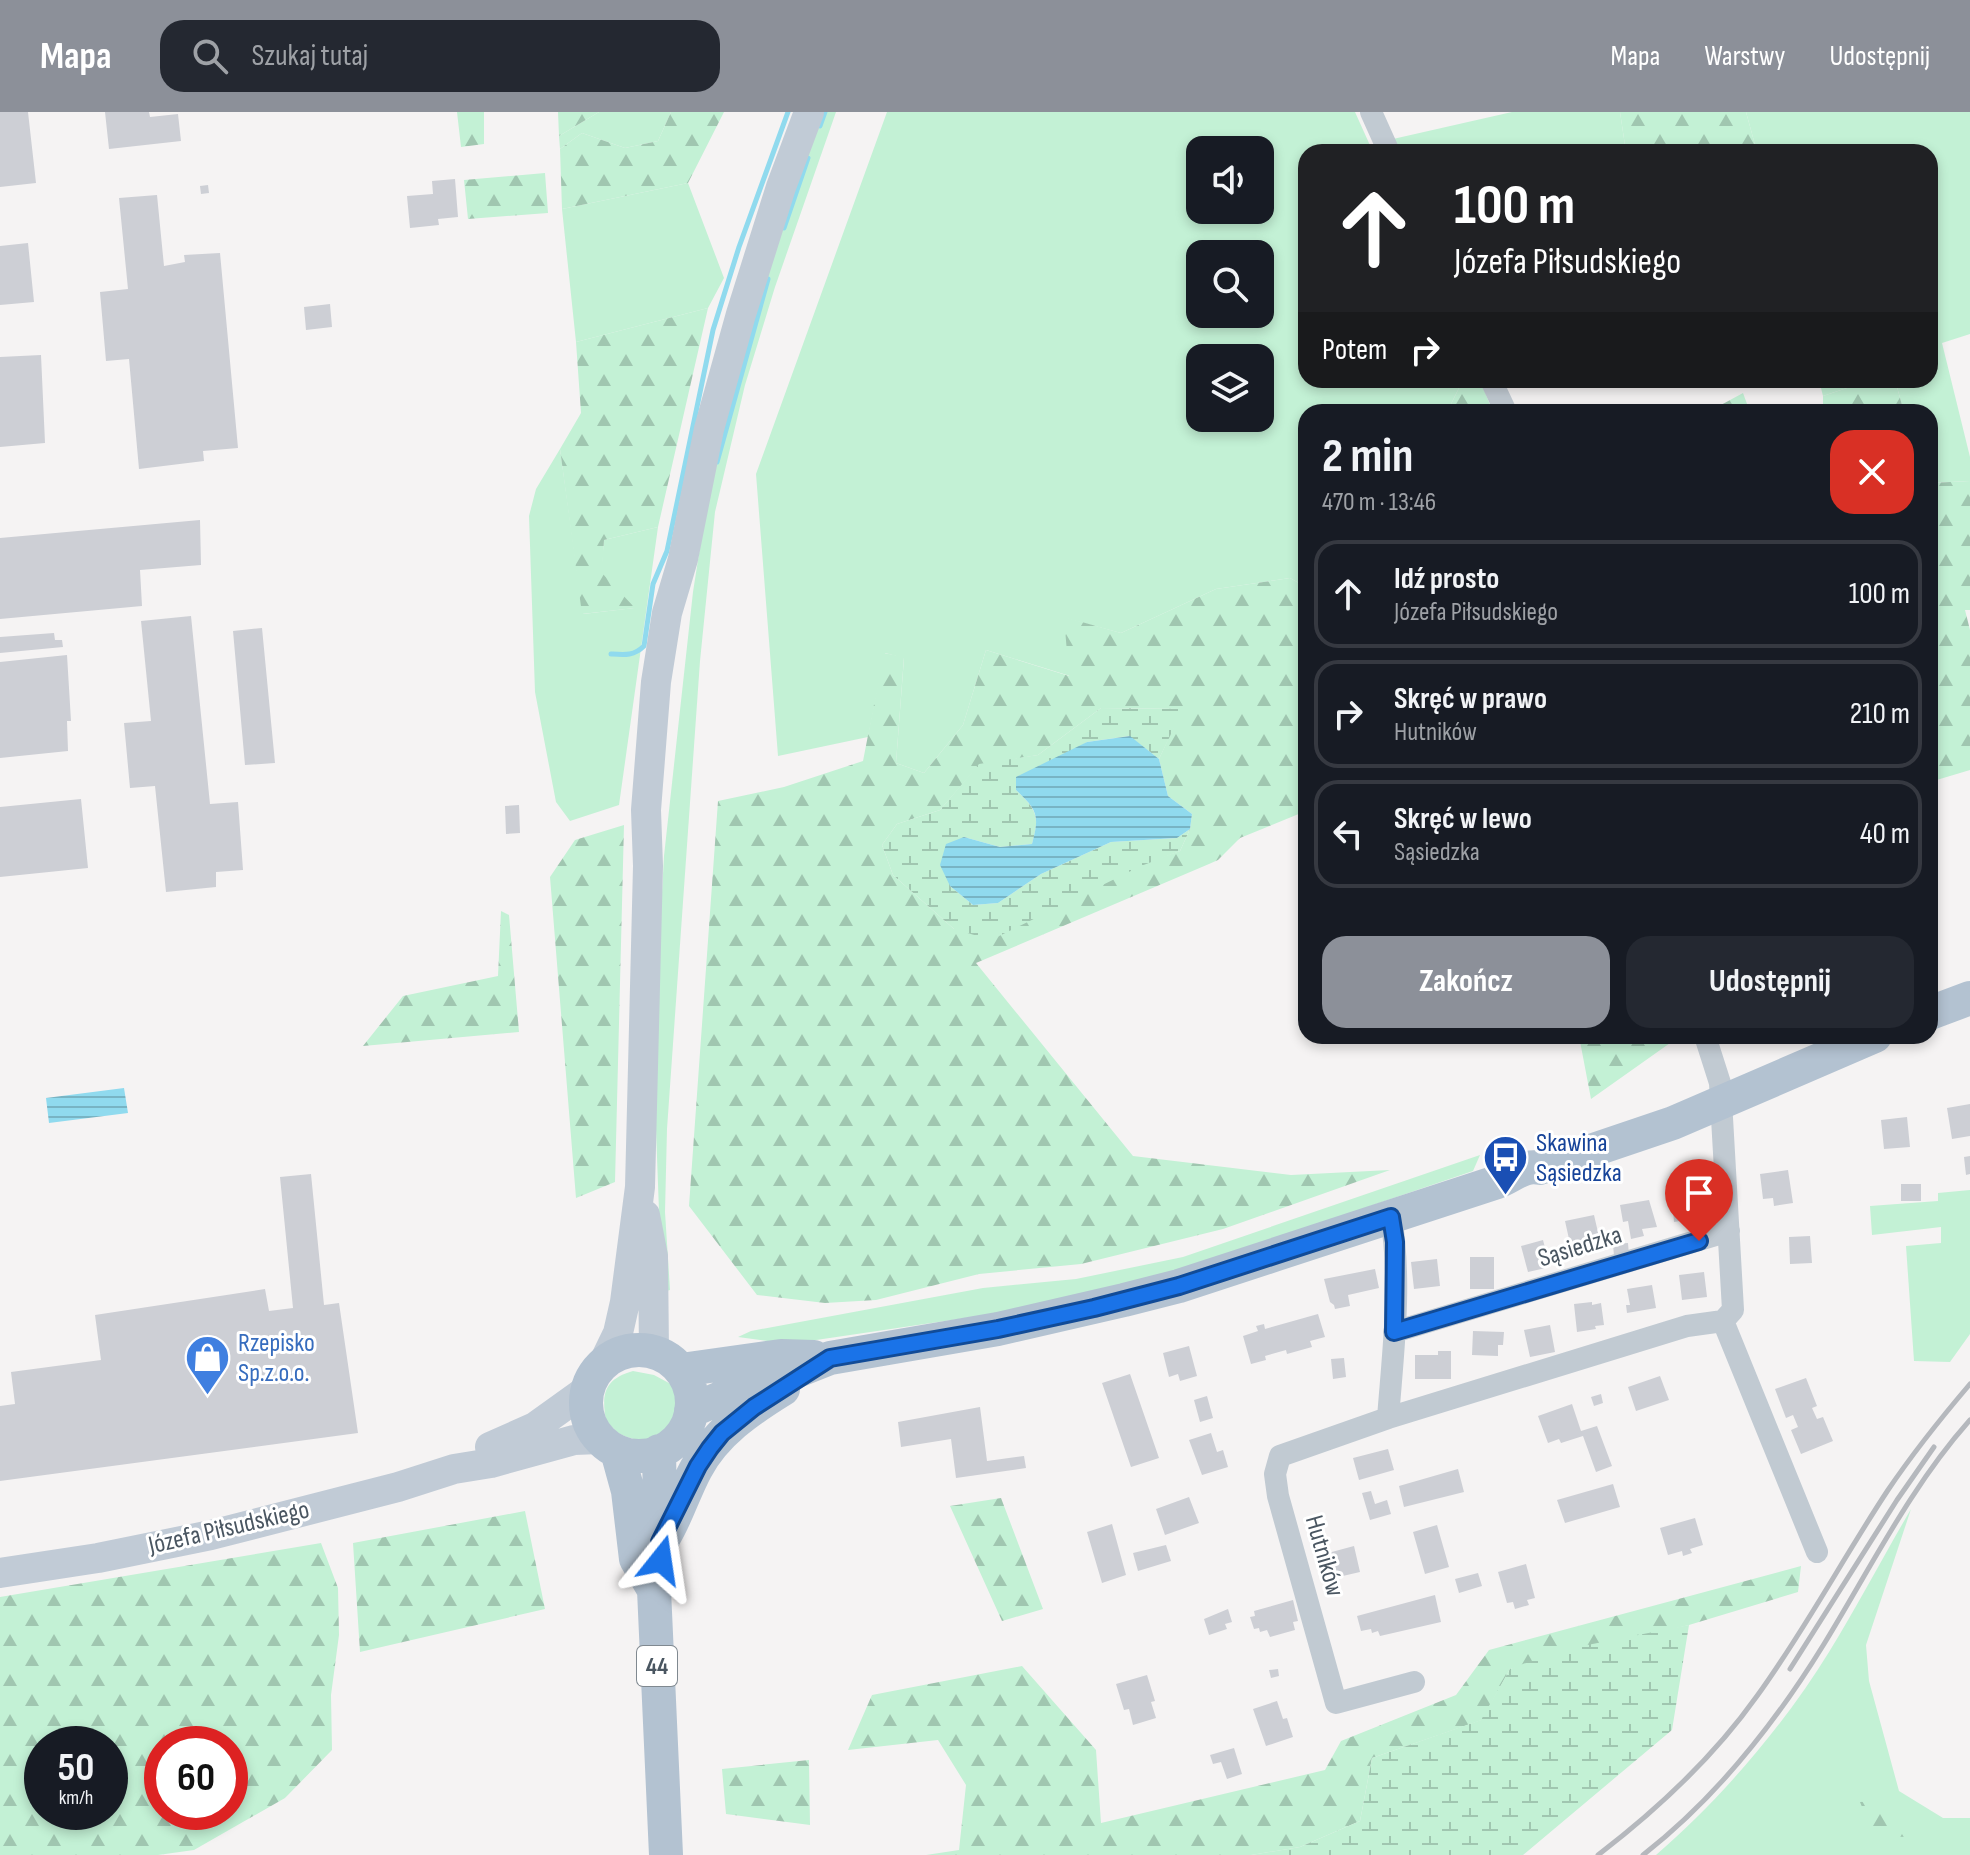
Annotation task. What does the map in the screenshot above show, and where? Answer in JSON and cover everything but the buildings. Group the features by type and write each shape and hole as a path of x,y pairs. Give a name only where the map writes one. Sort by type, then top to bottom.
{"main road":[{"path":"596,1376 618,1333 640,1187 648,866 646,810 656,682 667,613 683,559 709,429 741,314 781,187 809,112"},
{"path":"1938,1010 1970,998"},
{"name":"44","path":"691,1411 734,1392 830,1358 998,1329 1094,1308 1179,1286 1507,1179 1515,1181 1536,1174 1540,1168 1648,1132 1856,1044"},
{"path":"609,1445 638,1455 659,1451 684,1431 691,1411 690,1389 668,1361 640,1187"},
{"name":"44","path":"654,1590 636,1559 628,1491 609,1445 589,1421 586,1410 596,1376 623,1352 644,1350 668,1361 781,1356 830,1358"},
{"name":"44","path":"660,1542 698,1466 722,1433 754,1407 830,1358"},
{"name":"Józefa Piłsudskiego","path":"454,1469 483,1451 535,1427 596,1376"},
{"name":"Józefa Piłsudskiego","path":"0,1573 98,1558 211,1535 574,1440 609,1445"},
{"name":"44","path":"659,1451 661,1560 654,1590 666,1855"}],"street":[{"path":"1371,112 1385,144"},
{"path":"1708,1044 1717,1071 1722,1101 1733,1310 1723,1321 1817,1552"},
{"path":"1388,1418 1394,1332 1395,1242 1391,1217"},
{"name":"Sąsiedzka","path":"1394,1332 1729,1231"},
{"name":"Hutników","path":"1414,1682 1336,1703 1278,1496 1275,1474 1280,1456 1388,1418 1687,1326 1723,1321"}],"green space":[{"path":"457,112 484,112 484,144 461,147"},
{"path":"558,112 599,112 559,136"},
{"path":"599,112 671,112 658,141 625,148 582,133 560,149 559,136"},
{"path":"671,112 724,112 688,183 562,209 560,149 582,133 625,148 658,141"},
{"path":"821,112 836,112 775,287 745,385 715,512 700,661 667,1129 665,1212 670,1290 662,1292 655,1103 659,947 664,856 693,592 712,470 784,219"},
{"path":"887,112 1355,112 1369,144 1298,144 1298,388 1459,388 1451,404 1298,404 1298,582 1290,578 1216,589 1121,633 1065,618 1070,676 986,650 963,725 924,773 896,763 904,658 885,653 868,737 778,756 756,474"},
{"path":"1512,112 1620,112 1625,144 1395,144 1393,139"},
{"path":"1620,112 1746,112 1755,144 1625,144"},
{"path":"1746,112 1970,112 1970,334 1942,343 1970,457 1970,481 1938,483 1938,404 1902,404 1897,388 1938,388 1938,144 1755,144"},
{"path":"545,173 548,213 468,219 464,180"},
{"path":"688,183 724,278 708,308 576,342 562,209"},
{"path":"708,308 658,527 604,540 602,573 635,608 582,614 560,449 581,413 576,342"},
{"path":"1459,388 1483,388 1490,404 1451,404"},
{"path":"1821,388 1847,388 1823,396"},
{"path":"1847,388 1897,388 1902,404 1823,404 1823,396"},
{"path":"1743,393 1747,404 1723,404"},
{"path":"560,449 583,614 634,608 601,573 604,540 658,527 619,805 570,821 556,802 535,692 529,516 536,489"},
{"path":"1970,481 1970,610 1965,610 1970,630 1970,770 1938,780 1938,483"},
{"path":"1290,578 1298,582 1298,814 1240,838 1218,860 976,963 1133,1156 1291,1175 1390,1170 1223,1229 1081,1264 979,1274 876,1300 825,1303 757,1295 689,1206 718,801 784,787 863,761 884,653 904,657 896,763 924,773 963,725 986,650 1069,676 1064,617 1121,633 1216,589","holes":["1101,708 1182,709 1159,759 1168,796 1192,814 1190,829 1180,851 954,929 893,875 882,845 897,824 940,810 979,765 1038,755"]},
{"path":"1101,708 1183,709 1159,759 1129,736 1087,742 1016,790 1035,814 1032,844 1000,847 964,837 950,886 973,905 998,903 1041,874 1111,842 1177,838 1190,829 1180,851 1141,866 991,940 954,929 893,875 882,845 897,824 940,810 979,764 1038,755"},
{"path":"624,825 615,1182 576,1198 550,877 575,840"},
{"path":"501,911 509,915 519,1032 363,1046 403,996 498,976"},
{"path":"1581,1044 1669,1044 1591,1099"},
{"path":"1480,1155 1473,1171 1370,1206 1274,1246 1061,1304 789,1344 738,1337 751,1331 983,1288 1076,1279 1183,1257"},
{"path":"1970,1190 1970,1334 1950,1362 1914,1361 1906,1246 1941,1243 1941,1227 1872,1235 1870,1206 1938,1201 1938,1193"},
{"path":"633,1371 654,1375 682,1390 682,1403 673,1424 665,1432 644,1440 618,1433 606,1420 604,1402 607,1388 616,1378"},
{"path":"1001,1498 1043,1609 1002,1621 950,1506"},
{"path":"1911,1509 1866,1645 1869,1681 1899,1791 1943,1818 1970,1818 1970,1855 1656,1855 1727,1786 1812,1679"},
{"path":"525,1511 545,1609 360,1652 353,1543"},
{"path":"321,1543 338,1588 339,1635 331,1695 332,1750 285,1798 248,1819 248,1726 144,1726 144,1830 229,1830 194,1850 158,1855 0,1855 0,1597"},
{"path":"1801,1566 1798,1592 1689,1625 1510,1669 1482,1720 1372,1758 1360,1821 1300,1847 1251,1855 926,1855 959,1850 966,1785 938,1740 848,1750 872,1695 1022,1666 1096,1750 1101,1823 1325,1770 1341,1741 1456,1695 1489,1650"},
{"path":"1689,1625 1672,1730 1523,1855 1251,1855 1300,1847 1360,1821 1372,1758 1481,1720 1510,1669 1557,1651"},
{"path":"809,1760 810,1825 726,1814 722,1769"},
{"path":"1876,1801 1909,1837 1874,1836 1860,1802"}],"water":[{"path":"1130,736 1159,759 1168,796 1192,814 1190,829 1177,838 1111,842 1041,874 998,903 973,905 950,886 940,865 946,844 964,837 1000,847 1032,844 1035,814 1016,790 1016,777 1087,742"},
{"path":"124,1088 128,1113 49,1123 46,1098"}],"waterway":[{"path":"611,654 629,654 644,646 653,584 667,551 713,330 739,247 788,112"},
{"path":"820,126 825,112"},
{"path":"784,228 808,158"},
{"path":"717,462 768,279"}],"railway":[{"path":"1598,1855 1684,1782 1740,1719 1775,1671 1888,1490 1970,1384"},
{"path":"1643,1855 1720,1784 1765,1730 1824,1644 1910,1500 1970,1420"},
{"path":"1790,1669 1934,1447"}],"place":[{"name":"Skawina Sąsiedzka","path":"1505,1197"},
{"name":"Rzepisko Sp.z.o.o.","path":"207,1397"}],"route":[{"path":"661,1560 660,1542 698,1466 722,1433 754,1407 830,1358 1063,1316 1179,1286 1391,1217 1395,1242 1394,1332 1699,1241"}]}
